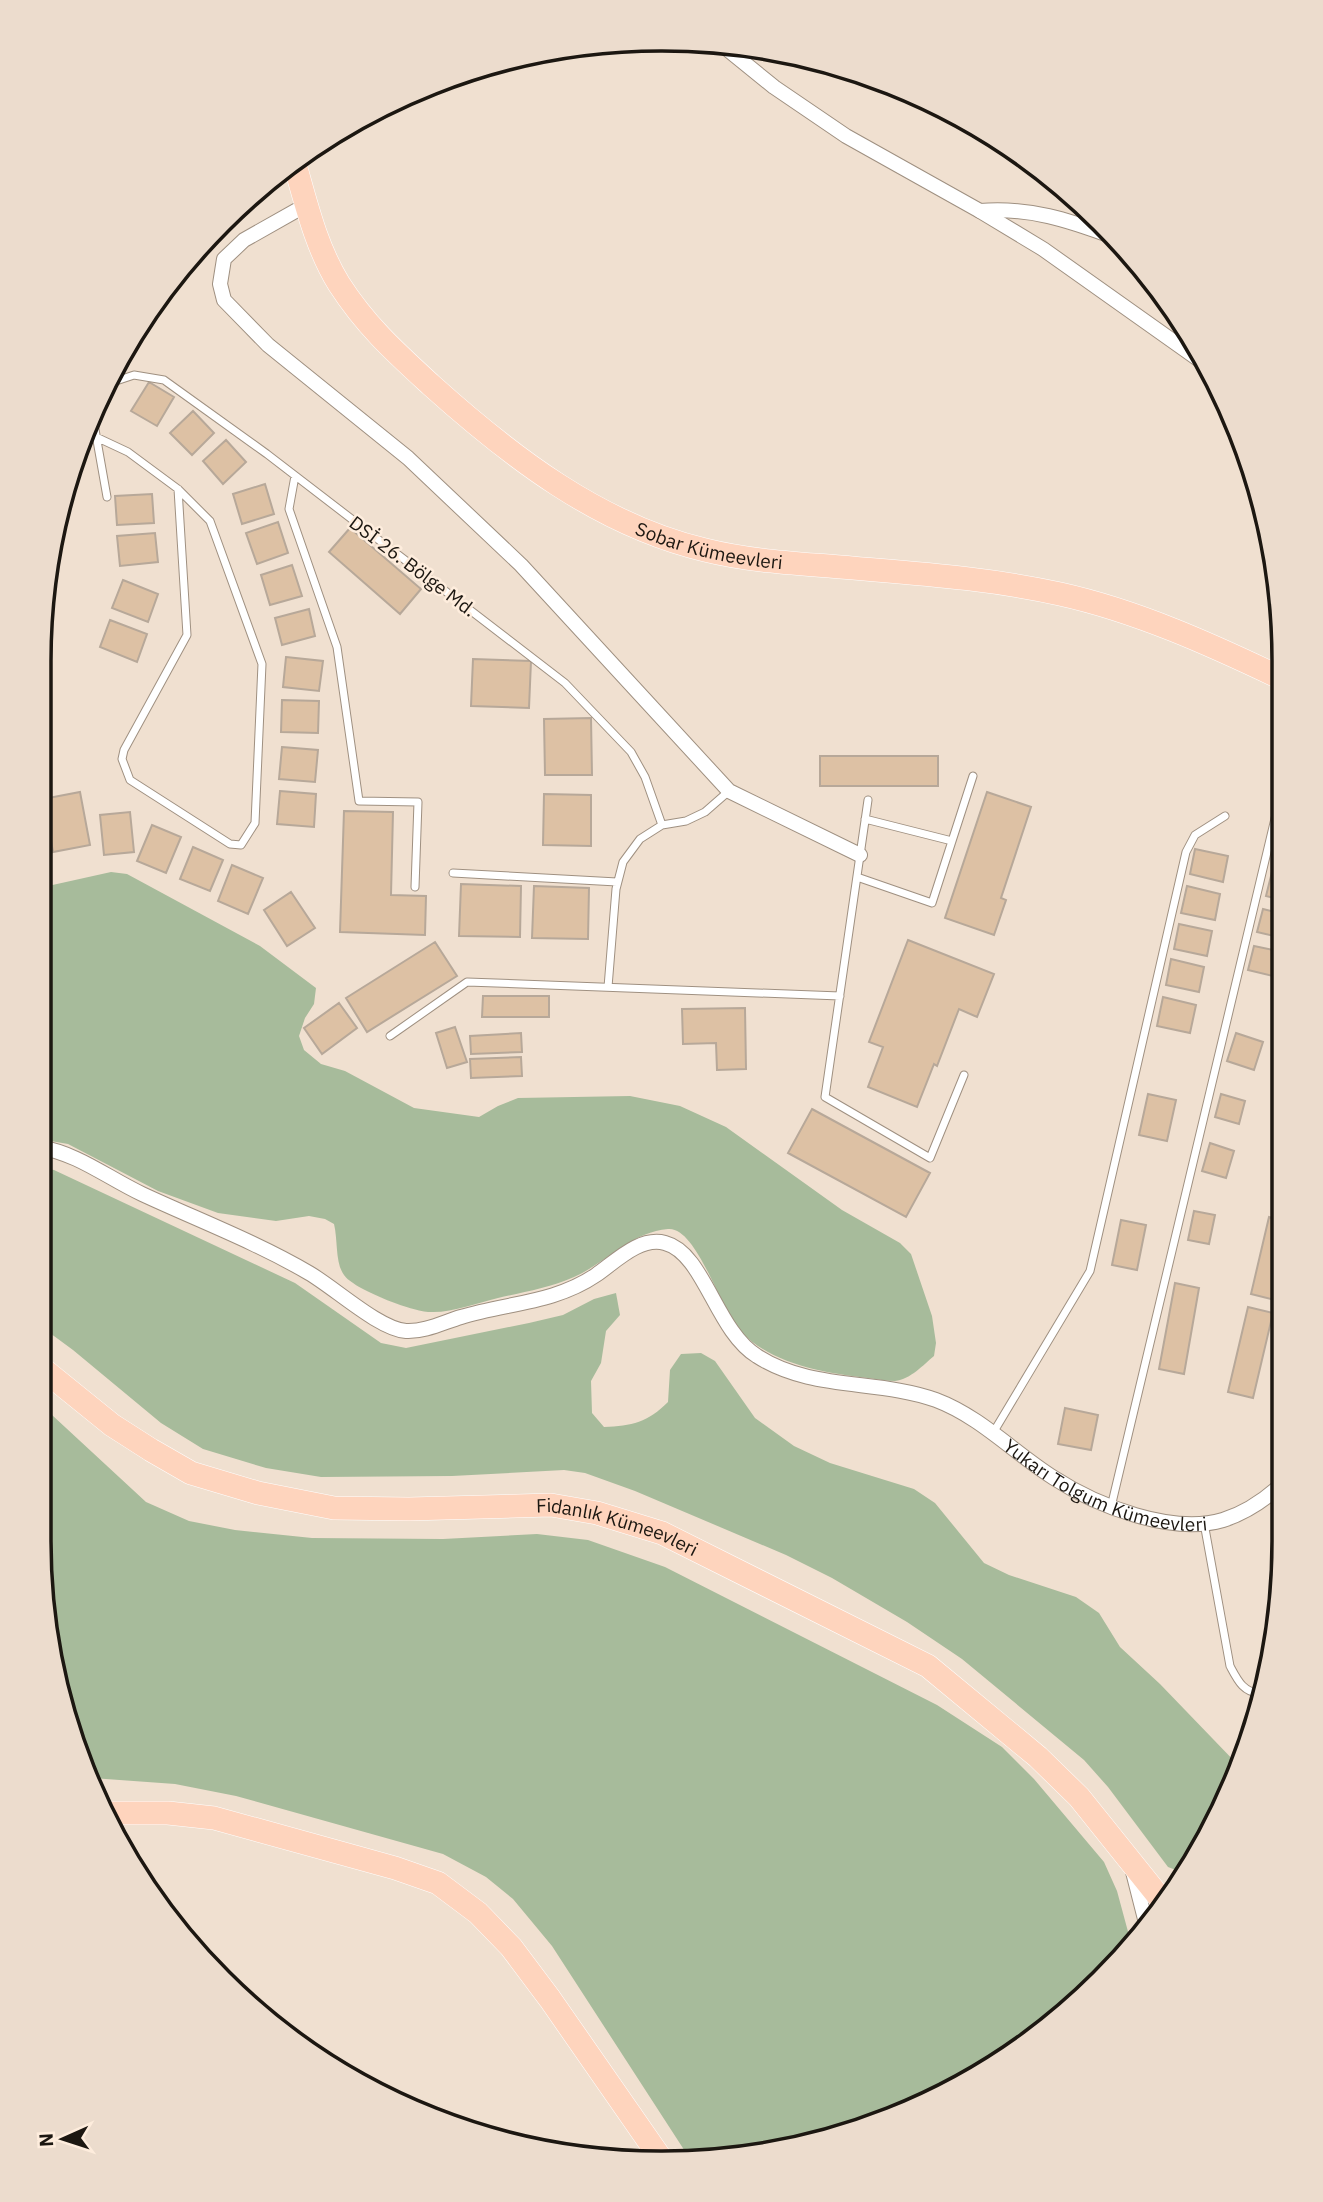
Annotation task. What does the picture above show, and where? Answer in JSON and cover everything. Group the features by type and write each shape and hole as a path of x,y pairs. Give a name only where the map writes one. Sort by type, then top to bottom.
{"main road":[{"name":"Sobar Kümeevleri","path":"297,172 321,247 338,282 367,325 470,420 535,470 621,520 654,535 706,551 766,561 993,582 1061,594 1116,609 1233,655 1272,674"},
{"name":"Fidanlık Kümeevleri","path":"51,1376 112,1425 191,1473 258,1493 334,1508 551,1505 597,1513 662,1533 928,1666 1038,1757 1079,1797 1129,1857"},
{"path":"115,1813 168,1812 214,1818 395,1868 438,1883 478,1913 511,1947 656,2151"},
{"path":"1129,1857 1158,1895"}],"street":[{"path":"735,55 774,87 846,136 1043,249 1187,351"},
{"path":"306,205 244,240 224,258 220,284 224,300 268,345 408,458 522,565 729,791 860,855"},
{"path":"980,211 1009,209 1041,213 1093,230"},
{"name":"Yukarı Tolgum Kümeevleri","path":"51,1149 62,1151 138,1192 275,1254 312,1274 386,1325 405,1331 556,1296 593,1277 642,1245 656,1242 668,1244 682,1252 694,1265 721,1317 739,1342 754,1355 768,1363 809,1377 933,1399 954,1408 993,1433 1060,1482 1111,1507 1155,1519 1203,1522 1222,1520 1259,1502 1272,1492"},
{"path":"1129,1857 1144,1915"}],"lane":[{"name":"DSİ 26. Bölge Md.","path":"120,380 134,375 164,380 295,476 565,683 631,752 645,777 662,825"},
{"path":"95,433 107,498"},
{"path":"96,437 128,452 178,489 210,521 262,664 255,823 241,845 230,844 130,780 122,759 124,750 187,635 178,489"},
{"path":"295,476 289,509 337,647 359,801 418,802 415,887"},
{"path":"857,877 932,903 973,776"},
{"path":"608,987 617,882 623,862 640,839 662,825 687,821 705,812 729,791"},
{"path":"868,800 825,1097 930,1158 964,1074"},
{"path":"993,1433 1090,1271 1185,852 1195,835 1225,816"},
{"path":"865,819 952,841"},
{"path":"1111,1507 1272,831"},
{"path":"453,873 617,882"},
{"path":"390,1036 467,982 840,996"},
{"path":"1203,1522 1230,1666 1238,1682 1247,1692 1253,1693"}],"green space":[{"path":"111,872 127,874 260,946 316,988 314,1004 305,1018 299,1036 304,1050 321,1064 345,1071 414,1108 479,1117 518,1098 630,1096 680,1106 726,1127 842,1210 900,1243 911,1254 932,1316 936,1343 934,1356 911,1375 895,1381 817,1370 784,1360 754,1343 741,1332 733,1322 699,1255 679,1232 668,1229 642,1236 586,1271 556,1284 456,1309 422,1311 384,1299 350,1281 339,1264 334,1224 325,1219 309,1216 276,1221 218,1213 158,1191 68,1144 51,1141 51,885"},
{"path":"51,1169 295,1283 381,1343 406,1348 529,1323 563,1315 594,1299 616,1293 620,1315 606,1331 601,1363 591,1381 592,1413 604,1427 639,1422 661,1409 668,1402 670,1370 681,1354 701,1353 715,1361 755,1418 794,1446 830,1463 914,1489 935,1503 984,1563 1009,1575 1076,1597 1099,1613 1120,1647 1232,1759 1209,1811 1175,1870 1168,1867 1108,1787 1084,1760 962,1659 907,1622 832,1578 786,1555 635,1491 585,1473 564,1470 452,1476 321,1477 266,1468 203,1449 161,1423 51,1334"},
{"path":"51,1414 146,1502 189,1521 235,1530 312,1538 443,1539 537,1534 588,1540 665,1567 937,1705 1002,1747 1034,1779 1104,1862 1117,1891 1129,1934 1064,2000 1033,2025 1001,2048 932,2088 858,2119 781,2140 684,2150 552,1946 513,1899 486,1877 443,1854 236,1796 175,1784 99,1779 83,1737 62,1660 52,1580"}],"building":[{"path":"149,382 174,397 157,426 131,411"},
{"path":"193,411 214,433 192,455 170,433"},
{"path":"226,440 246,462 223,484 203,461"},
{"path":"265,484 274,514 242,524 233,494"},
{"path":"152,494 154,523 117,525 115,496"},
{"path":"278,522 288,553 257,564 246,533"},
{"path":"350,528 421,589 400,614 329,552"},
{"path":"155,533 158,562 120,566 117,536"},
{"path":"292,565 302,596 270,605 261,575"},
{"path":"123,580 158,594 148,622 112,608"},
{"path":"309,609 315,636 282,645 275,618"},
{"path":"110,620 147,634 137,662 100,647"},
{"path":"286,657 323,661 319,691 283,687"},
{"path":"473,659 531,661 529,708 471,706"},
{"path":"282,700 319,701 318,733 281,732"},
{"path":"591,718 592,775 545,775 544,719"},
{"path":"282,747 318,750 315,782 279,779"},
{"path":"820,756 938,756 938,786 820,786"},
{"path":"280,791 316,794 314,827 277,824"},
{"path":"80,792 90,845 53,852 51,797"},
{"path":"987,792 1031,807 1001,898 1006,900 994,935 945,918"},
{"path":"544,794 591,795 591,846 543,845"},
{"path":"344,811 393,812 391,895 426,896 425,935 340,932"},
{"path":"130,812 134,852 104,855 100,815"},
{"path":"152,825 181,837 166,873 137,861"},
{"path":"193,847 223,860 210,891 180,879"},
{"path":"1195,849 1228,856 1223,882 1190,874"},
{"path":"232,865 263,878 248,914 218,901"},
{"path":"1272,872 1272,897 1266,896"},
{"path":"461,884 521,886 520,937 459,936"},
{"path":"534,886 589,888 588,939 532,938"},
{"path":"1187,886 1220,894 1215,920 1181,913"},
{"path":"291,892 315,928 287,946 264,910"},
{"path":"1263,909 1272,911 1272,935 1257,932"},
{"path":"1179,924 1212,931 1207,956 1174,949"},
{"path":"908,940 994,974 977,1017 959,1009 937,1066 934,1064 917,1107 868,1087 883,1047 869,1042"},
{"path":"435,942 457,976 367,1032 346,998"},
{"path":"1254,946 1272,950 1272,976 1248,970"},
{"path":"1171,959 1204,967 1199,992 1166,985"},
{"path":"483,996 549,996 549,1017 482,1017"},
{"path":"1163,997 1196,1005 1190,1033 1157,1026"},
{"path":"339,1003 357,1028 322,1054 304,1028"},
{"path":"745,1008 746,1069 717,1070 716,1043 683,1044 682,1009"},
{"path":"455,1027 467,1062 447,1068 436,1033"},
{"path":"521,1033 522,1052 471,1054 470,1036"},
{"path":"1236,1033 1263,1042 1254,1070 1227,1061"},
{"path":"521,1057 522,1076 471,1078 470,1059"},
{"path":"1148,1094 1176,1100 1167,1141 1139,1135"},
{"path":"1221,1094 1245,1101 1239,1124 1215,1117"},
{"path":"812,1109 930,1173 906,1217 788,1153"},
{"path":"1210,1143 1234,1151 1226,1178 1202,1171"},
{"path":"1194,1211 1215,1215 1209,1244 1188,1240"},
{"path":"1269,1217 1272,1218 1272,1299 1251,1294"},
{"path":"1121,1220 1146,1225 1137,1270 1112,1265"},
{"path":"1175,1283 1199,1288 1184,1374 1159,1369"},
{"path":"1248,1307 1272,1313 1253,1398 1228,1392"},
{"path":"1065,1408 1098,1415 1091,1450 1058,1444"}]}
